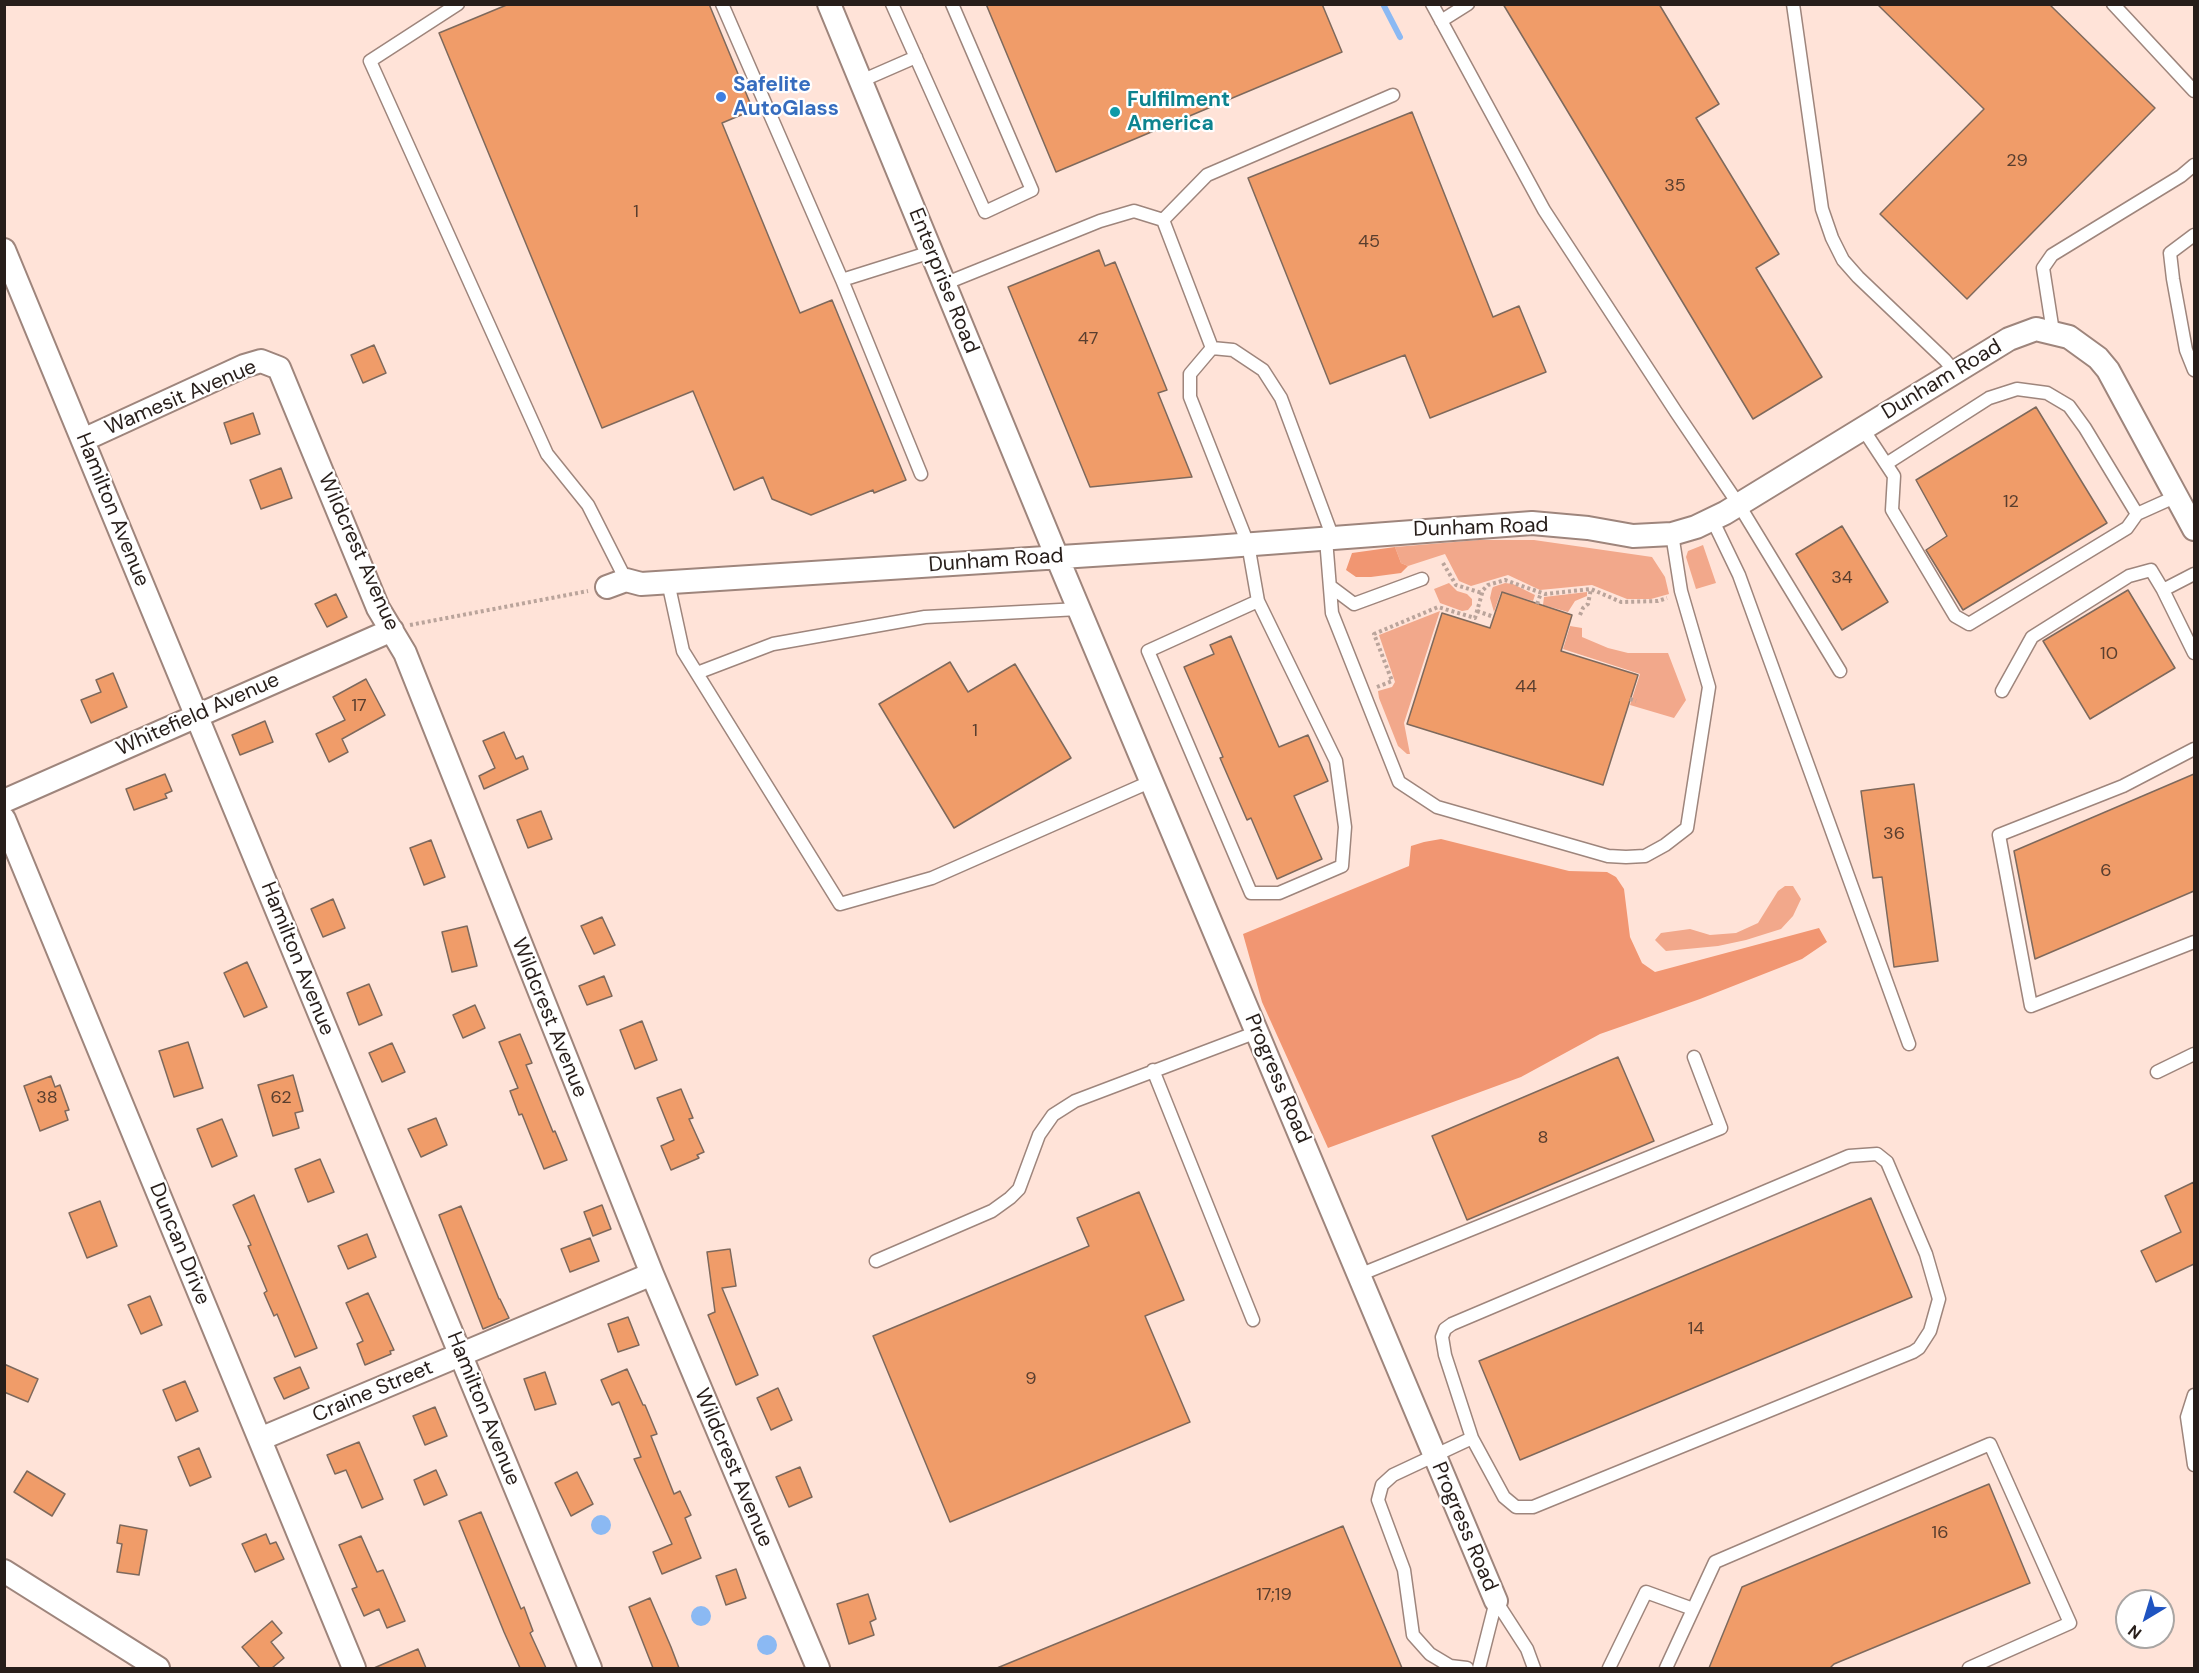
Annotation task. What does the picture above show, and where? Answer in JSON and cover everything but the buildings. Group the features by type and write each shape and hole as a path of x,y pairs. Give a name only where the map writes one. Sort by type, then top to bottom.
{"street":[{"name":"Enterprise Road","path":"829,4 1058,557"},
{"name":"Hamilton Avenue","path":"4,250 590,1668"},
{"name":"Dunham Road","path":"616,583 641,584 1058,557 1532,523 1588,528 1633,536 1672,534 1696,527 1739,505 2009,339 2036,329 2078,341 2108,370 2194,528"},
{"name":"Wamesit Avenue","path":"83,440 244,366 261,362 279,368"},
{"name":"Wildcrest Avenue","path":"279,368 378,608 409,664 651,1274 818,1668"},
{"name":"Progress Road","path":"1058,557 1496,1601"},
{"name":"Whitefield Avenue","path":"4,801 392,630"},
{"name":"Duncan Drive","path":"4,819 354,1668"},
{"name":"Craine Street","path":"260,1439 651,1274"},
{"path":"4,1571 158,1668"}],"lane":[{"path":"458,4 370,61 547,454 588,505 616,583"},
{"path":"722,4 842,280 921,474"},
{"path":"892,4 985,212 1032,190 952,4"},
{"path":"1432,4 1544,210 1739,505 1840,671"},
{"path":"1441,21 1468,4"},
{"path":"1793,4 1822,209 1832,238 1843,260 1858,277 1946,360 1955,372"},
{"path":"2113,4 2194,91"},
{"path":"861,81 916,57"},
{"path":"1163,220 1207,175 1393,95"},
{"path":"2053,332 2043,268 2052,255 2181,176 2194,165"},
{"path":"944,284 1100,221 1134,210 1163,220"},
{"path":"1163,220 1212,348"},
{"path":"2194,235 2170,253 2186,350 2194,370"},
{"path":"842,280 931,252"},
{"path":"1212,348 1233,350 1263,370 1281,398 1329,538 1332,613 1399,782 1437,807 1608,856 1645,855 1665,845 1687,828 1709,687 1682,591 1672,534"},
{"path":"1212,348 1190,374 1190,397 1248,544 1258,601 1336,761 1344,827 1342,866 1279,893 1251,893 1148,651 1258,601"},
{"path":"1886,464 1989,398 2017,389 2047,393 2070,406 2137,513"},
{"path":"1863,429 1894,476 1892,510 1955,616 1969,624 2127,528 2137,513 2177,496"},
{"path":"1712,519 1739,575 1909,1044"},
{"path":"2002,691 2032,637 2129,576 2151,570 2194,653"},
{"path":"2163,590 2194,574"},
{"path":"1330,586 1354,604 1422,579"},
{"path":"668,582 683,651 840,904 932,878 1152,781"},
{"path":"697,673 773,644 925,617 1079,609"},
{"path":"2194,749 2123,786 1999,835 2031,1006 2194,942"},
{"path":"876,1261 992,1211 1019,1189 1039,1135 1053,1115 1075,1101 1257,1032"},
{"path":"2157,1072 2194,1054"},
{"path":"1359,1275 1721,1128 1694,1057"},
{"path":"1153,1070 1253,1320"},
{"path":"1877,1154 1887,1162 1926,1254 1939,1299 1930,1331 1919,1348 1533,1507 1515,1507 1504,1497 1472,1438 1445,1355 1442,1337 1445,1329 1452,1324 1849,1156 1877,1154"},
{"path":"2194,1395 2187,1417 2194,1465"},
{"path":"1467,1668 1450,1666 1430,1654 1413,1635 1404,1570 1378,1500 1382,1485 1393,1475 1472,1438"},
{"path":"1665,1668 1715,1562 1990,1444 2070,1623 1969,1668"},
{"path":"1609,1668 1646,1592 1693,1610"},
{"path":"1479,1668 1496,1601"},
{"path":"1496,1601 1527,1649 1534,1668"}],"path":[{"path":"1443,563 1456,585 1482,593"},
{"path":"1378,687 1392,681 1374,634 1438,607 1475,618 1482,593 1488,585 1505,580 1540,593 1591,589 1621,602 1658,601 1682,591"},
{"path":"392,630 416,623 616,583"},
{"path":"1580,615 1588,604 1591,589"},
{"path":"1537,604 1540,593"},
{"path":"1477,612 1494,617"},
{"path":"1630,699 1636,701"}],"shaded area":[{"path":"1479,540 1534,540 1652,557 1665,577 1669,594 1651,599 1627,599 1592,585 1540,590 1508,575 1471,586 1459,581 1445,554 1408,566 1401,563 1395,547"},
{"path":"1703,545 1716,583 1696,589 1686,557 1688,551"},
{"path":"1395,547 1401,563 1408,566 1401,573 1356,577 1346,570 1352,553"},
{"path":"1449,583 1457,591 1467,594 1472,599 1472,605 1468,610 1462,611 1440,603 1434,589"},
{"path":"1505,583 1513,584 1535,595 1533,601 1501,592 1494,612 1490,598 1492,589"},
{"path":"1587,592 1587,596 1575,601 1568,612 1543,605 1544,597"},
{"path":"1440,611 1404,723 1410,754 1407,754 1398,746 1379,698 1378,691 1392,687 1395,682 1379,635"},
{"path":"1570,626 1582,628 1582,637 1608,648 1628,653 1668,653 1686,700 1674,718 1630,705 1640,674 1563,649"},
{"path":"1441,839 1569,871 1607,872 1616,877 1624,889 1630,937 1642,963 1655,972 1819,928 1827,942 1802,959 1700,999 1600,1034 1521,1077 1328,1148 1262,1002 1243,934 1409,866 1411,846"},
{"path":"1785,886 1793,886 1801,899 1793,916 1781,929 1718,946 1666,951 1655,940 1661,933 1690,929 1710,935 1736,933 1758,923 1778,891"}],"water":[{"path":"597,1515 605,1515 611,1521 611,1529 605,1535 597,1535 591,1529 591,1521"},
{"path":"697,1606 705,1606 711,1612 711,1620 705,1626 697,1626 691,1620 691,1612"},
{"path":"763,1635 771,1635 777,1641 777,1649 771,1655 763,1655 757,1649 757,1641"}],"waterway":[{"path":"1383,4 1400,37"}],"place":[{"name":"Safelite AutoGlass","path":"721,97"},
{"name":"Fulfilment America","path":"1115,112"}]}
